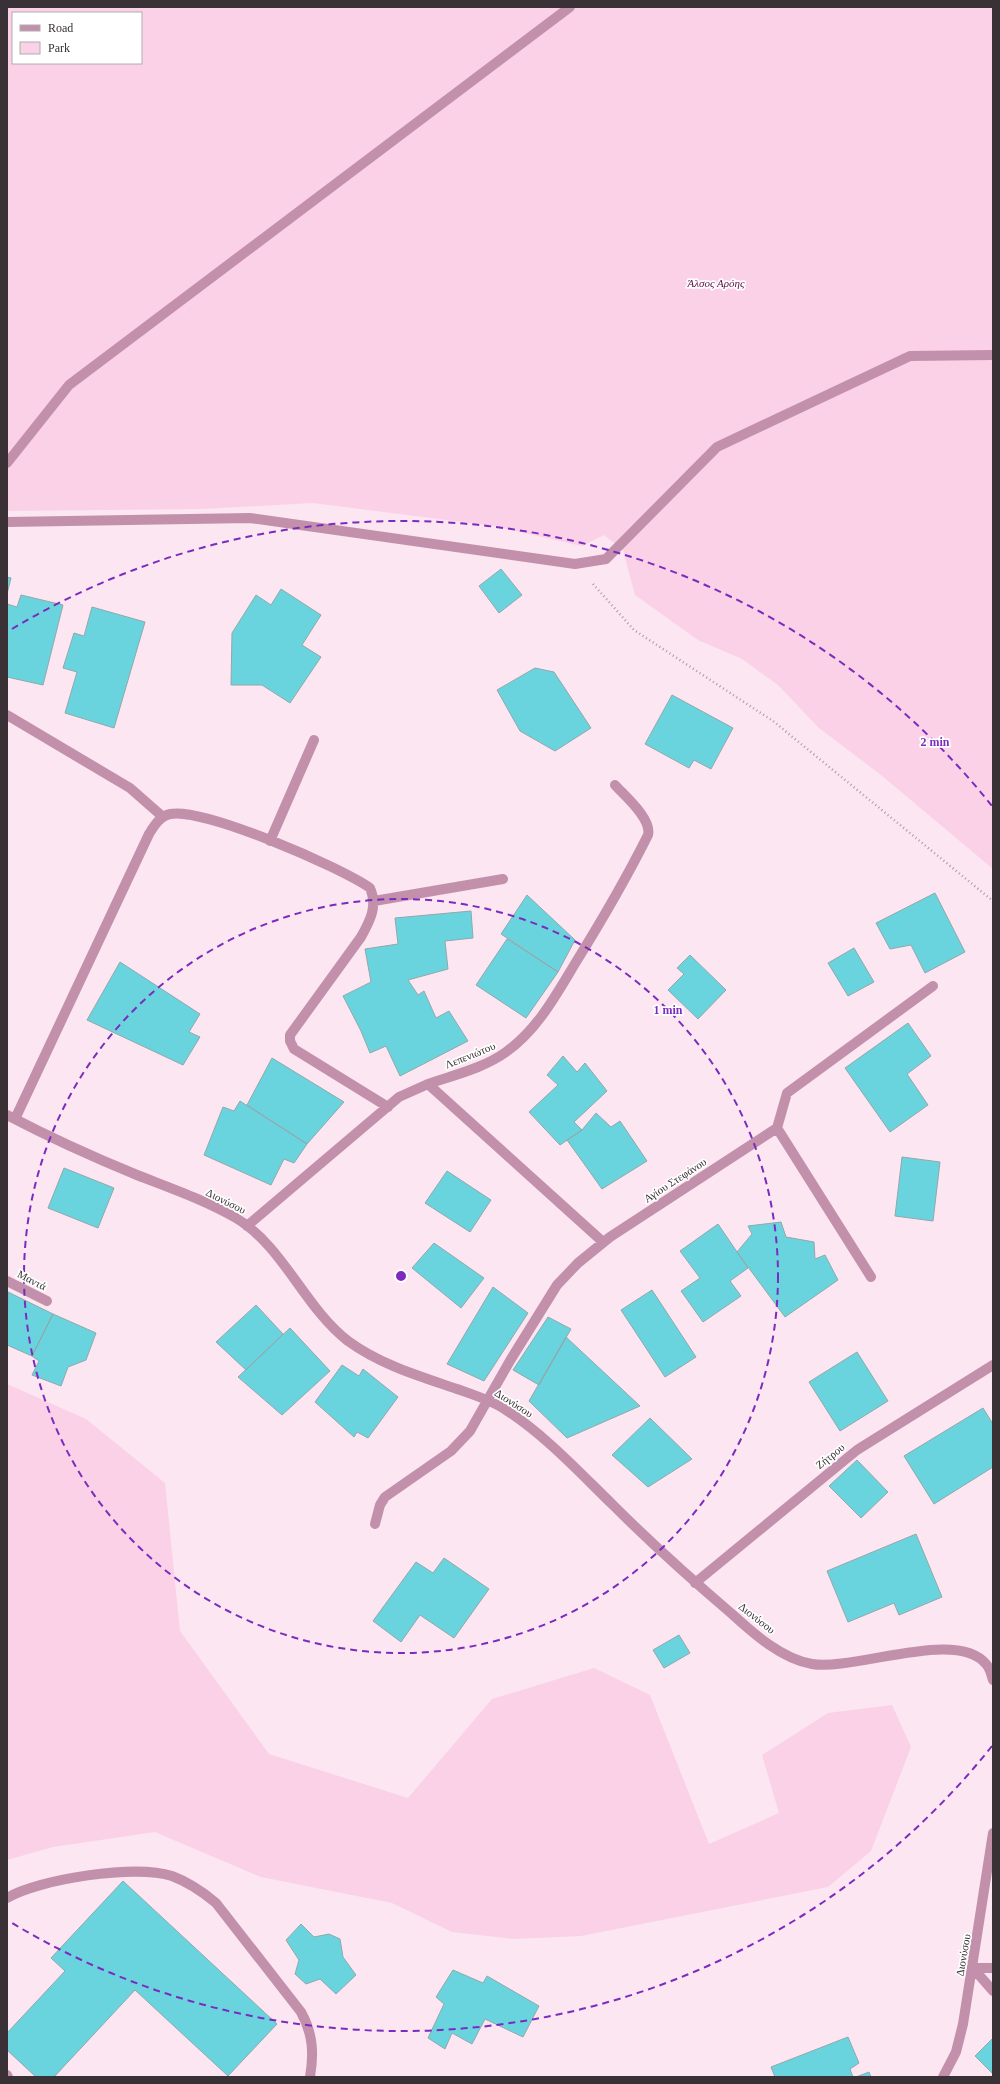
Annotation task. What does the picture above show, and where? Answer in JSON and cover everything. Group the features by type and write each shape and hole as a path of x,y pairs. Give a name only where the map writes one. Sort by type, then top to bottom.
{"street":[{"path":"7,463 69,385 570,7"},
{"path":"7,522 250,518 575,564 606,560 717,447 910,356 993,355"},
{"path":"7,715 130,788 163,817"},
{"path":"270,841 314,740"},
{"name":"Λεπενιώτου","path":"247,1226 404,1094 480,1066 505,1053 536,1025 602,920 648,835 649,830 646,821 615,785"},
{"path":"11,1117 149,834 158,821 163,817 178,813 205,818 270,841 357,879 370,888 374,901 369,922 361,937 290,1035 290,1041 294,1048 388,1107"},
{"path":"374,901 503,879"},
{"path":"871,1277 777,1128 787,1093 933,986"},
{"path":"428,1084 603,1242"},
{"name":"Διονύσου","path":"11,1117 80,1151 202,1202 247,1226 263,1241 323,1318 349,1341 378,1360 488,1399 522,1421 557,1451 695,1583 763,1639 783,1653 801,1662 835,1665 907,1652 961,1650 984,1661 989,1667 993,1680"},
{"name":"Αγίου Στεφάνου","path":"375,1524 380,1505 385,1497 459,1443 470,1431 557,1285 578,1263 603,1242 777,1128"},
{"name":"Μαντά","path":"7,1281 47,1301"},
{"name":"Ζήτρου","path":"695,1583 857,1450 993,1365"},
{"name":"Διονύσου","path":"943,2077 960,2039 973,1968 993,1833"},
{"path":"7,1898 14,1894 48,1883 125,1872 144,1872 172,1876 202,1892 223,1912 301,2012 308,2025 313,2046 310,2077"},
{"path":"973,1968 993,1968"},
{"path":"973,1968 993,1991"}],"path":[{"path":"575,564 634,630 773,721 993,901"}],"green space":[{"name":"Άλσος Αρόης","path":"7,7 993,7 993,869 881,775 819,728 778,685 742,659 698,640 635,595 623,550 604,535 582,546 494,526 313,503 202,509 7,511"},
{"path":"7,1384 86,1419 165,1483 180,1631 269,1754 408,1798 492,1699 594,1668 650,1695 709,1844 779,1813 762,1755 828,1713 892,1705 911,1747 871,1851 828,1887 581,1936 514,1939 452,1932 392,1903 261,1877 155,1832 53,1847 7,1860"}],"building":[{"path":"501,569 522,595 499,613 479,586"},
{"path":"7,577 11,578 7,594"},
{"path":"281,589 321,615 302,645 321,657 290,703 262,685 231,685 232,633 256,595 271,605"},
{"path":"21,595 63,605 43,685 7,677 7,604 17,607"},
{"path":"92,607 145,622 114,728 65,713 77,672 63,668 74,633 84,636"},
{"path":"535,668 554,672 591,728 555,751 520,731 497,690"},
{"path":"672,695 733,728 711,769 694,760 689,768 645,744"},
{"path":"935,893 965,952 925,973 911,945 890,949 876,923"},
{"path":"527,895 575,940 558,972 501,934"},
{"path":"471,911 473,938 445,941 448,969 408,980 418,995 424,991 436,1018 449,1011 468,1041 400,1076 386,1046 370,1053 361,1031 343,996 371,982 365,949 398,944 395,918"},
{"path":"507,939 558,972 526,1018 476,985"},
{"path":"854,948 874,982 848,996 828,963"},
{"path":"690,955 726,990 698,1019 668,990 684,974 677,968"},
{"path":"120,962 200,1014 189,1032 200,1037 183,1065 87,1020"},
{"path":"908,1023 931,1056 907,1074 928,1105 890,1132 845,1068"},
{"path":"563,1056 577,1072 585,1063 607,1091 574,1122 582,1130 560,1145 529,1112 558,1085 547,1075"},
{"path":"272,1058 344,1102 307,1144 247,1105"},
{"path":"240,1101 307,1144 294,1163 284,1159 271,1185 204,1155 223,1107 234,1111"},
{"path":"596,1113 611,1127 620,1121 647,1161 602,1189 567,1140 582,1130"},
{"path":"902,1157 940,1162 933,1221 895,1216"},
{"path":"64,1168 114,1188 98,1228 48,1208"},
{"path":"447,1171 491,1200 470,1232 425,1203"},
{"path":"781,1222 786,1237 814,1242 815,1259 825,1255 838,1280 785,1317 737,1252 752,1234 748,1226"},
{"path":"718,1224 748,1268 730,1281 741,1296 703,1322 681,1291 700,1278 680,1251"},
{"path":"434,1243 484,1278 461,1308 412,1268"},
{"path":"493,1287 528,1313 484,1381 447,1364"},
{"path":"652,1290 696,1357 665,1377 621,1310"},
{"path":"8,1292 53,1314 32,1356 7,1345"},
{"path":"256,1305 283,1334 246,1370 216,1342"},
{"path":"53,1314 96,1333 86,1360 68,1367 61,1386 32,1375 39,1361 32,1356"},
{"path":"548,1317 571,1329 539,1385 513,1370"},
{"path":"290,1328 330,1371 282,1415 238,1377"},
{"path":"566,1337 640,1406 567,1438 529,1401"},
{"path":"857,1352 888,1401 840,1431 809,1382"},
{"path":"342,1365 359,1376 363,1369 398,1397 368,1438 357,1432 354,1437 315,1402"},
{"path":"983,1408 993,1424 993,1467 934,1504 904,1456"},
{"path":"650,1418 692,1459 648,1487 612,1455"},
{"path":"857,1460 888,1492 861,1518 829,1486"},
{"path":"916,1534 942,1597 899,1615 894,1603 848,1622 827,1571"},
{"path":"444,1558 489,1589 454,1638 420,1615 401,1642 373,1621 416,1562 433,1573"},
{"path":"679,1635 690,1653 664,1668 653,1650"},
{"path":"123,1881 277,2024 228,2076 135,1990 54,2077 36,2077 7,2050 7,2033 65,1971 51,1958"},
{"path":"301,1924 314,1937 329,1934 340,1939 343,1957 356,1975 336,1994 320,1979 306,1984 295,1974 299,1960 286,1940"},
{"path":"453,1970 483,1983 487,1976 539,2006 523,2037 485,2019 472,2044 452,2033 445,2049 428,2038 444,2004 436,1997"},
{"path":"848,2037 859,2063 850,2069 853,2077 775,2077 771,2067"},
{"path":"993,2038 993,2074 975,2056"},
{"path":"869,2072 871,2077 856,2077"}]}
